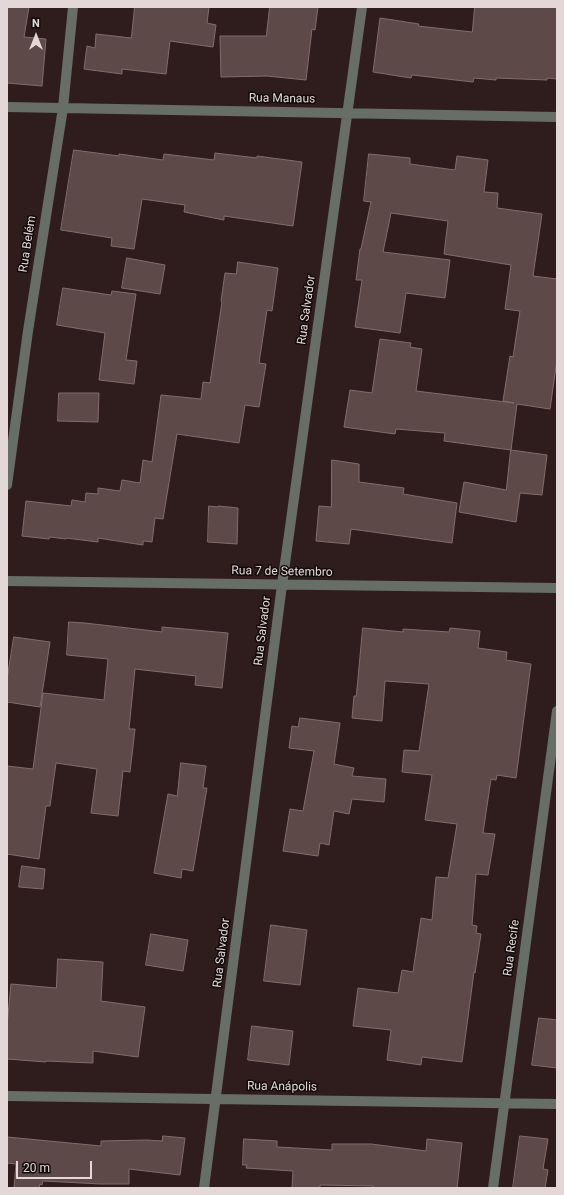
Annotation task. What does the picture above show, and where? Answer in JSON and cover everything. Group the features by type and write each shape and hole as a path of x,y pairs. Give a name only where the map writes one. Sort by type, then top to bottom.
{"street":[{"name":"Rua Belém","path":"7,485 28,331 63,108 73,7"},
{"name":"Rua Salvador","path":"204,1188 282,585 362,7"},
{"name":"Rua Manaus","path":"7,107 557,117"},
{"name":"Rua 7 de Setembro","path":"7,581 557,588"},
{"name":"Rua Recife","path":"493,1188 557,711"},
{"name":"Rua Anápolis","path":"7,1096 557,1104"}],"building":[{"path":"7,7 29,7 24,37 46,39 42,86 7,83"},
{"path":"135,7 209,7 207,23 216,25 213,47 170,41 166,74 122,69 122,74 84,69 87,46 95,48 96,34 131,38"},
{"path":"270,7 318,7 315,30 312,29 306,80 267,76 221,77 220,36 266,36"},
{"path":"475,7 557,7 557,79 496,78 496,80 474,78 473,82 412,75 411,78 373,72 380,18 419,24 418,26 472,32"},
{"path":"74,150 163,160 164,154 214,160 215,153 257,158 257,156 302,162 293,226 224,216 224,220 184,212 185,205 142,199 134,249 111,246 112,238 61,230"},
{"path":"369,154 410,158 410,164 455,170 457,156 488,160 484,192 498,193 497,208 542,214 533,276 557,279 557,360 550,409 517,404 511,450 444,441 445,433 396,429 395,434 344,427 350,390 372,393 380,339 411,343 410,347 422,349 416,391 514,403 503,401 510,356 513,357 520,311 505,309 511,265 444,254 448,221 391,213 383,252 450,260 445,298 406,293 400,333 355,327 362,280 356,280 360,249 371,202 364,201"},
{"path":"127,258 165,265 160,294 122,288"},
{"path":"238,262 278,268 272,311 267,310 259,363 266,364 259,407 245,405 239,443 177,434 163,519 155,518 152,542 143,541 143,545 98,538 98,542 66,538 50,537 49,539 22,536 26,501 71,506 72,500 85,502 86,493 98,494 98,488 120,491 122,480 140,483 143,460 152,462 161,395 201,399 203,382 210,383 225,273 236,274"},
{"path":"63,288 111,295 112,291 136,294 126,360 137,361 134,384 99,380 105,333 57,325"},
{"path":"59,393 99,393 98,422 58,421"},
{"path":"511,450 547,455 542,495 520,493 516,522 459,512 464,482 506,490"},
{"path":"332,460 359,464 359,482 404,488 403,494 457,503 452,543 351,529 349,544 316,541 319,506 331,507"},
{"path":"209,506 238,508 237,544 208,542"},
{"path":"69,622 162,632 162,627 228,633 222,688 195,685 196,676 135,669 129,729 135,729 130,772 123,771 118,816 91,813 97,769 56,763 50,806 46,806 39,859 7,854 7,766 33,769 43,693 104,700 108,659 67,655"},
{"path":"363,628 403,632 403,629 449,632 450,628 480,631 478,648 507,652 506,660 531,664 516,778 497,775 496,780 491,779 483,833 495,834 488,875 476,874 472,925 477,926 476,933 481,934 475,973 474,972 462,1062 422,1057 421,1065 387,1060 391,1030 353,1026 358,988 398,993 402,970 413,972 421,918 432,920 436,877 448,878 457,824 425,820 432,775 402,772 404,750 419,751 429,684 385,681 382,721 352,718 354,696 356,696"},
{"path":"14,637 50,642 40,707 7,702 7,680"},
{"path":"300,718 340,723 334,764 354,768 352,776 386,779 384,802 352,799 349,814 334,811 329,845 320,843 318,856 283,851 290,809 303,811 314,751 289,748 292,726 298,727"},
{"path":"181,763 206,766 203,788 207,788 193,871 182,869 181,878 154,873 168,794 177,796"},
{"path":"22,866 45,869 43,889 19,887"},
{"path":"271,925 307,930 300,985 264,981"},
{"path":"151,934 188,940 183,971 146,965"},
{"path":"58,959 103,962 101,1001 145,1007 138,1057 93,1051 93,1063 7,1059 7,1026 11,984 56,988"},
{"path":"539,1018 557,1020 557,1068 532,1065"},
{"path":"252,1026 293,1031 289,1065 248,1060"},
{"path":"163,1136 185,1138 180,1175 129,1169 129,1184 43,1181 39,1188 14,1188 16,1164 7,1163 7,1137 101,1146 101,1141 162,1141"},
{"path":"520,1136 548,1139 543,1169 548,1170 545,1188 513,1188"},
{"path":"244,1139 277,1141 277,1147 332,1150 332,1144 371,1144 426,1151 427,1139 462,1143 457,1188 373,1188 373,1186 320,1185 320,1188 292,1188 293,1171 246,1168 247,1165 243,1165"}]}
